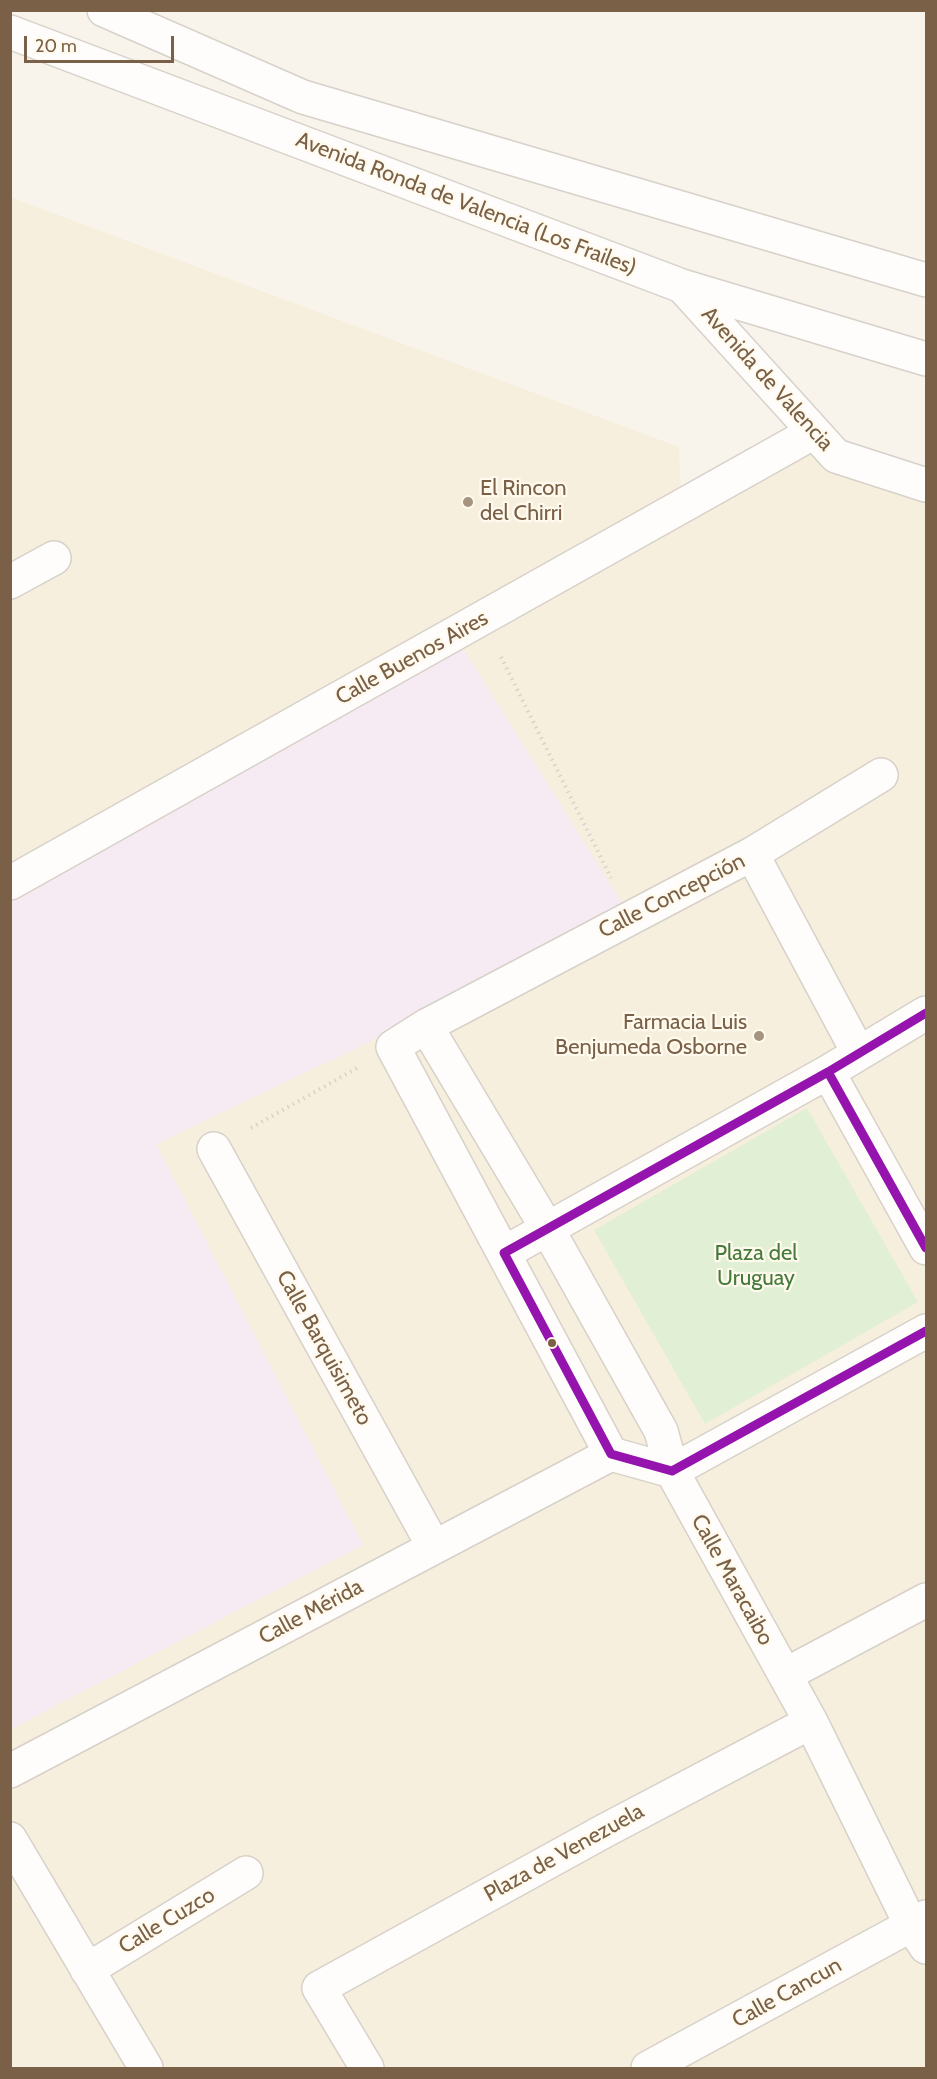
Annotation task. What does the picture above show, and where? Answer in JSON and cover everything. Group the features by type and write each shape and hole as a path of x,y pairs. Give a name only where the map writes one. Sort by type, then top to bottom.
{"street":[{"name":"Avenida Ronda de Valencia (Los Frailes)","path":"104,10 303,97 927,280"},
{"name":"Avenida Ronda de Valencia (Los Frailes)","path":"10,32 682,286 927,359"},
{"name":"Avenida de Valencia","path":"682,286 836,456 927,485"},
{"name":"Calle Buenos Aires","path":"10,883 814,432"},
{"path":"10,582 54,558"},
{"path":"752,854 881,775"},
{"name":"Calle Concepción","path":"393,1047 426,1026 752,854 858,1052"},
{"path":"504,1253 828,1072 927,1012"},
{"name":"Calle Maracaibo","path":"426,1026 547,1228 661,1431 672,1471 811,1722 921,1930"},
{"path":"393,1047 611,1454 672,1471 927,1330"},
{"path":"828,1072 927,1248"},
{"name":"Calle Barquisimeto","path":"214,1149 434,1547"},
{"name":"Calle Mérida","path":"10,1771 611,1454"},
{"path":"785,1675 927,1600"},
{"name":"Plaza de Venezuela","path":"367,2068 319,1988 606,1830 811,1722"},
{"path":"10,1839 146,2068"},
{"name":"Calle Cuzco","path":"87,1970 246,1873"},
{"name":"Calle Cancun","path":"648,2068 921,1930"}],"path":[{"path":"482,618 631,917"},
{"path":"214,1149 393,1047"}],"shaded area":[{"path":"10,197 679,447 681,491 805,445 926,482 926,2068 11,2068"},
{"path":"454,634 631,917 156,1144 363,1545 11,1729 11,881"}],"green space":[{"name":"Plaza del Uruguay","path":"807,1108 918,1302 705,1424 594,1230"}],"transit line":[{"path":"926,1013 828,1072 504,1253 611,1454 672,1471 926,1331"},
{"path":"828,1072 926,1248"}],"place":[{"name":"El Rincon del Chirri","path":"468,502"},
{"name":"Farmacia Luis Benjumeda Osborne","path":"759,1036"}]}
